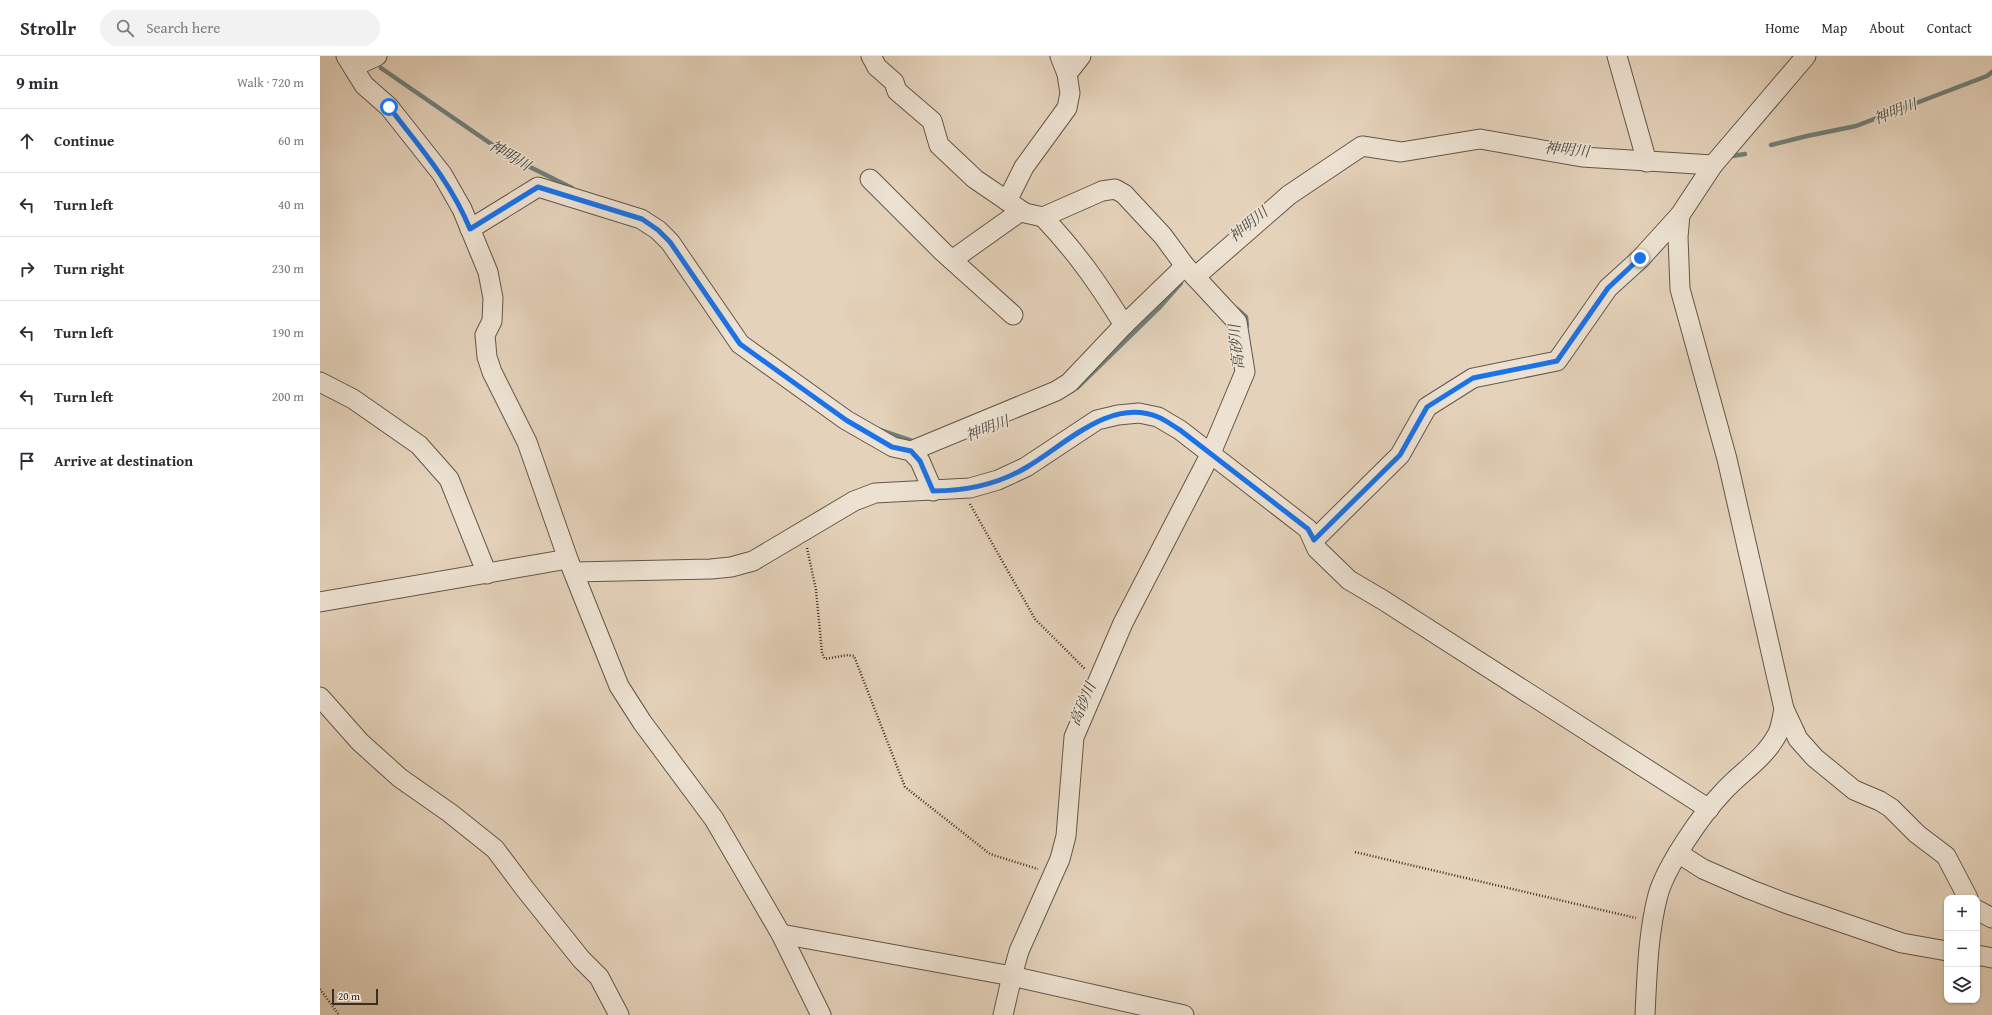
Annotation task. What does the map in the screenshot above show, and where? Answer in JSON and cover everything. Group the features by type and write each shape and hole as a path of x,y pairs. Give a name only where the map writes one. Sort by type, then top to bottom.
{"street":[{"path":"377,56 351,63 364,85 389,107 442,174 462,209 488,272 494,298 492,321 485,335 487,357 492,372 527,442 571,566 619,686 642,722 714,819 781,934 821,1015"},
{"path":"871,56 877,67 894,82 897,91 932,121 939,145 975,179 1014,206 1042,217 1069,244 1096,279 1124,325"},
{"path":"952,260 1014,206 1024,167 1067,108 1070,93 1067,74 1060,56"},
{"path":"1067,74 1080,56"},
{"path":"1617,56 1647,162"},
{"path":"1314,540 1400,455 1427,407 1473,378 1557,361 1608,288 1640,258 1680,215 1713,165 1806,56"},
{"path":"470,229 538,187 642,219 658,230 670,242 740,344 846,420 892,447 911,451 1056,390 1069,383 1124,325 1190,271 1289,195 1362,146 1401,152 1480,139 1582,157 1713,165"},
{"path":"870,179 952,260 1013,315"},
{"path":"1004,1015 1012,976 1020,951 1054,873 1066,836 1074,737 1123,623 1211,453 1245,372 1237,322 1190,271 1163,236 1124,194 1115,189 1102,191 1042,217"},
{"path":"1680,215 1678,238 1680,290 1727,459 1784,709 1798,739 1815,758 1854,790 1880,801 1891,808 1918,834 1946,856 1966,895"},
{"path":"320,382 353,399 419,445 449,479 487,574"},
{"path":"320,602 487,574 571,566 731,567 753,561 854,501 875,494 962,489 998,480 1026,467 1097,420 1118,415 1139,413 1158,417 1180,430 1308,529 1317,549 1350,580 1710,809"},
{"path":"911,451 920,461 933,491"},
{"path":"320,697 360,742 400,778 450,813 495,849 581,959 599,977 619,1015"},
{"path":"1645,1015 1652,922 1659,893 1678,853 1710,809 1723,792 1755,762 1777,735 1784,709"},
{"path":"1678,853 1703,869 1749,890 1902,943 1944,950"},
{"path":"1980,912 1992,918"},
{"path":"781,934 1012,976 1184,1015"},
{"path":"1980,956 1992,958"}],"path":[{"path":"962,489 1035,619 1098,682"},
{"path":"803,532 816,590 822,653 825,658 848,655 854,656 905,787 990,854 999,859 1054,873"},
{"path":"1355,852 1652,922"},
{"path":"320,989 339,1015"}],"waterway":[{"name":"神明川","path":"381,68 510,157 572,188"},
{"name":"神明川","path":"1771,145 1856,126 1987,76 1992,72"},
{"name":"神明川","path":"1732,156 1745,154"},
{"name":"神明川","path":"1077,388 1159,308 1181,283"},
{"name":"高砂川","path":"1237,309 1246,317 1247,326"},
{"name":"神明川","path":"880,430 915,442"}],"route":[{"path":"389,107 442,174 462,209 470,229 538,187 642,219 658,230 670,242 740,344 752,354 871,436 892,447 911,451 920,461 933,491 970,488 998,480 1026,467 1097,420 1118,415 1139,413 1158,417 1180,430 1308,529 1314,540 1400,455 1427,407 1473,378 1557,361 1608,288 1640,258"}]}
